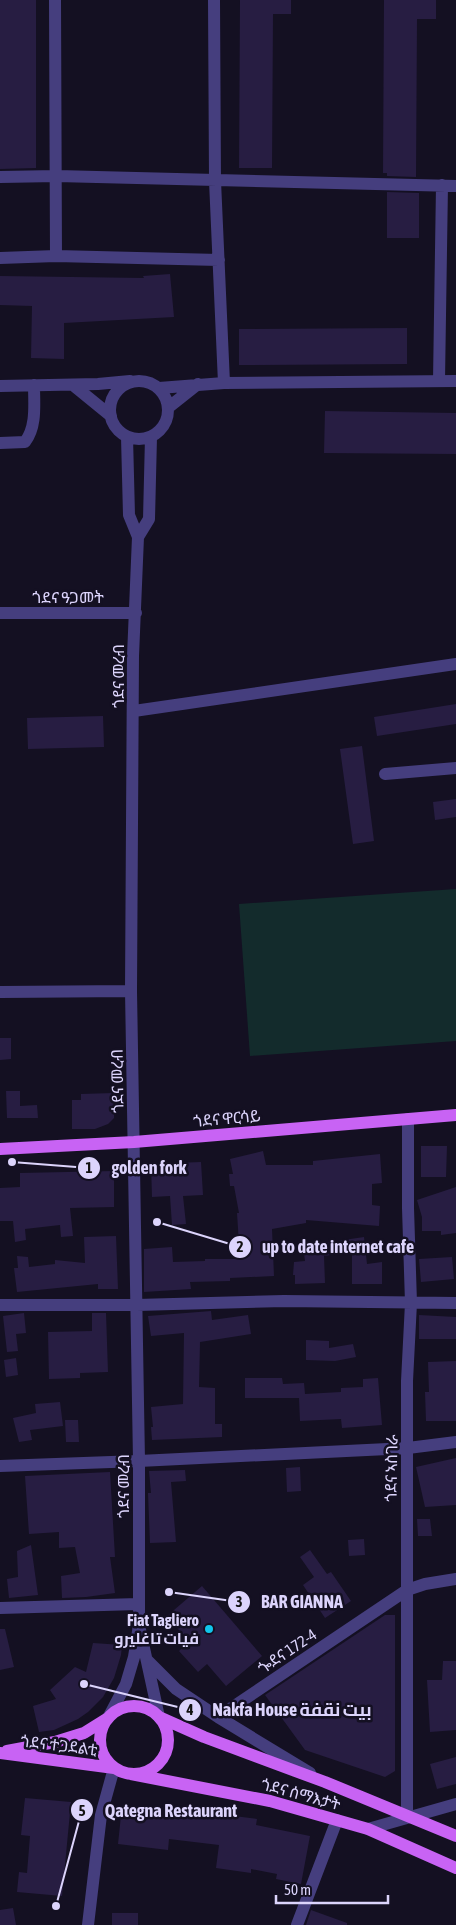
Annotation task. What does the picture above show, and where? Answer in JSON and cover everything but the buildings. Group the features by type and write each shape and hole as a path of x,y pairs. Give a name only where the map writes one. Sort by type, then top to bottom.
{"main road":[{"name":"ጎደና ዋርሳይ","path":"0,1149 134,1142 456,1115"},
{"path":"128,1706 139,1706 150,1710 159,1717 165,1727 168,1738 164,1755 154,1768 143,1773 131,1774 114,1768 106,1760 101,1750 100,1738 102,1728 108,1718 128,1706"},
{"name":"ጎደና ሰማእታት","path":"159,1717 204,1737 325,1782 456,1836"},
{"name":"ጎደና ተጋደልቲ","path":"0,1753 55,1742 84,1733 108,1718"},
{"name":"ጎደና ተጋደልቲ","path":"0,1753 114,1768"},
{"name":"ጎደና ሰማእታት","path":"131,1774 270,1801 337,1820 368,1829 456,1868"}],"street":[{"path":"55,0 56,256"},
{"path":"214,0 216,181 224,382"},
{"path":"0,177 57,176 456,186"},
{"path":"439,381 442,185"},
{"path":"0,258 56,256 219,260"},
{"path":"0,386 73,385 137,381 145,381 159,388 167,400 168,407 165,424 160,431 151,437 136,440 120,432 114,424 110,406 120,388 128,383 137,381"},
{"path":"159,388 224,382 456,381"},
{"path":"168,407 198,384"},
{"path":"0,443 25,442 31,434 33,427 34,385"},
{"path":"73,385 111,416"},
{"name":"ጎደና መረብ","path":"127,437 129,515 138,537 133,656 131,991 139,1461 139,1625"},
{"name":"ጎደና መረብ","path":"138,537 150,518 151,437"},
{"path":"129,476 150,476"},
{"name":"ጎደና ዓጋመት","path":"0,613 136,613"},
{"path":"134,711 456,664"},
{"path":"384,774 456,768"},
{"path":"0,992 131,991"},
{"name":"ጎደና ኣስገራ","path":"407,1817 407,1381 411,1303 408,1119"},
{"path":"0,1305 137,1305 284,1301 456,1303"},
{"path":"0,1466 408,1448 456,1442"},
{"name":"ጐደና 172-4","path":"218,1717 407,1590 425,1584 456,1579"},
{"path":"0,1608 138,1604"},
{"path":"139,1625 159,1717"},
{"path":"108,1718 126,1684 134,1657 139,1625"},
{"path":"147,1660 176,1689 218,1717 325,1782"},
{"path":"88,1925 101,1815 114,1768"},
{"path":"368,1829 456,1804"},
{"path":"297,1925 337,1820"}],"green space":[{"path":"456,889 456,1041 250,1056 239,904"}],"place":[{"name":"golden fork","path":"12,1162"},
{"name":"up to date internet cafe","path":"157,1222"},
{"name":"BAR GIANNA","path":"169,1592"},
{"name":"Fiat Tagliero فيات تاغليرو","path":"209,1629"},
{"name":"Nakfa House بيت نقفة","path":"84,1684"},
{"name":"Qategna Restaurant","path":"56,1906"}]}
